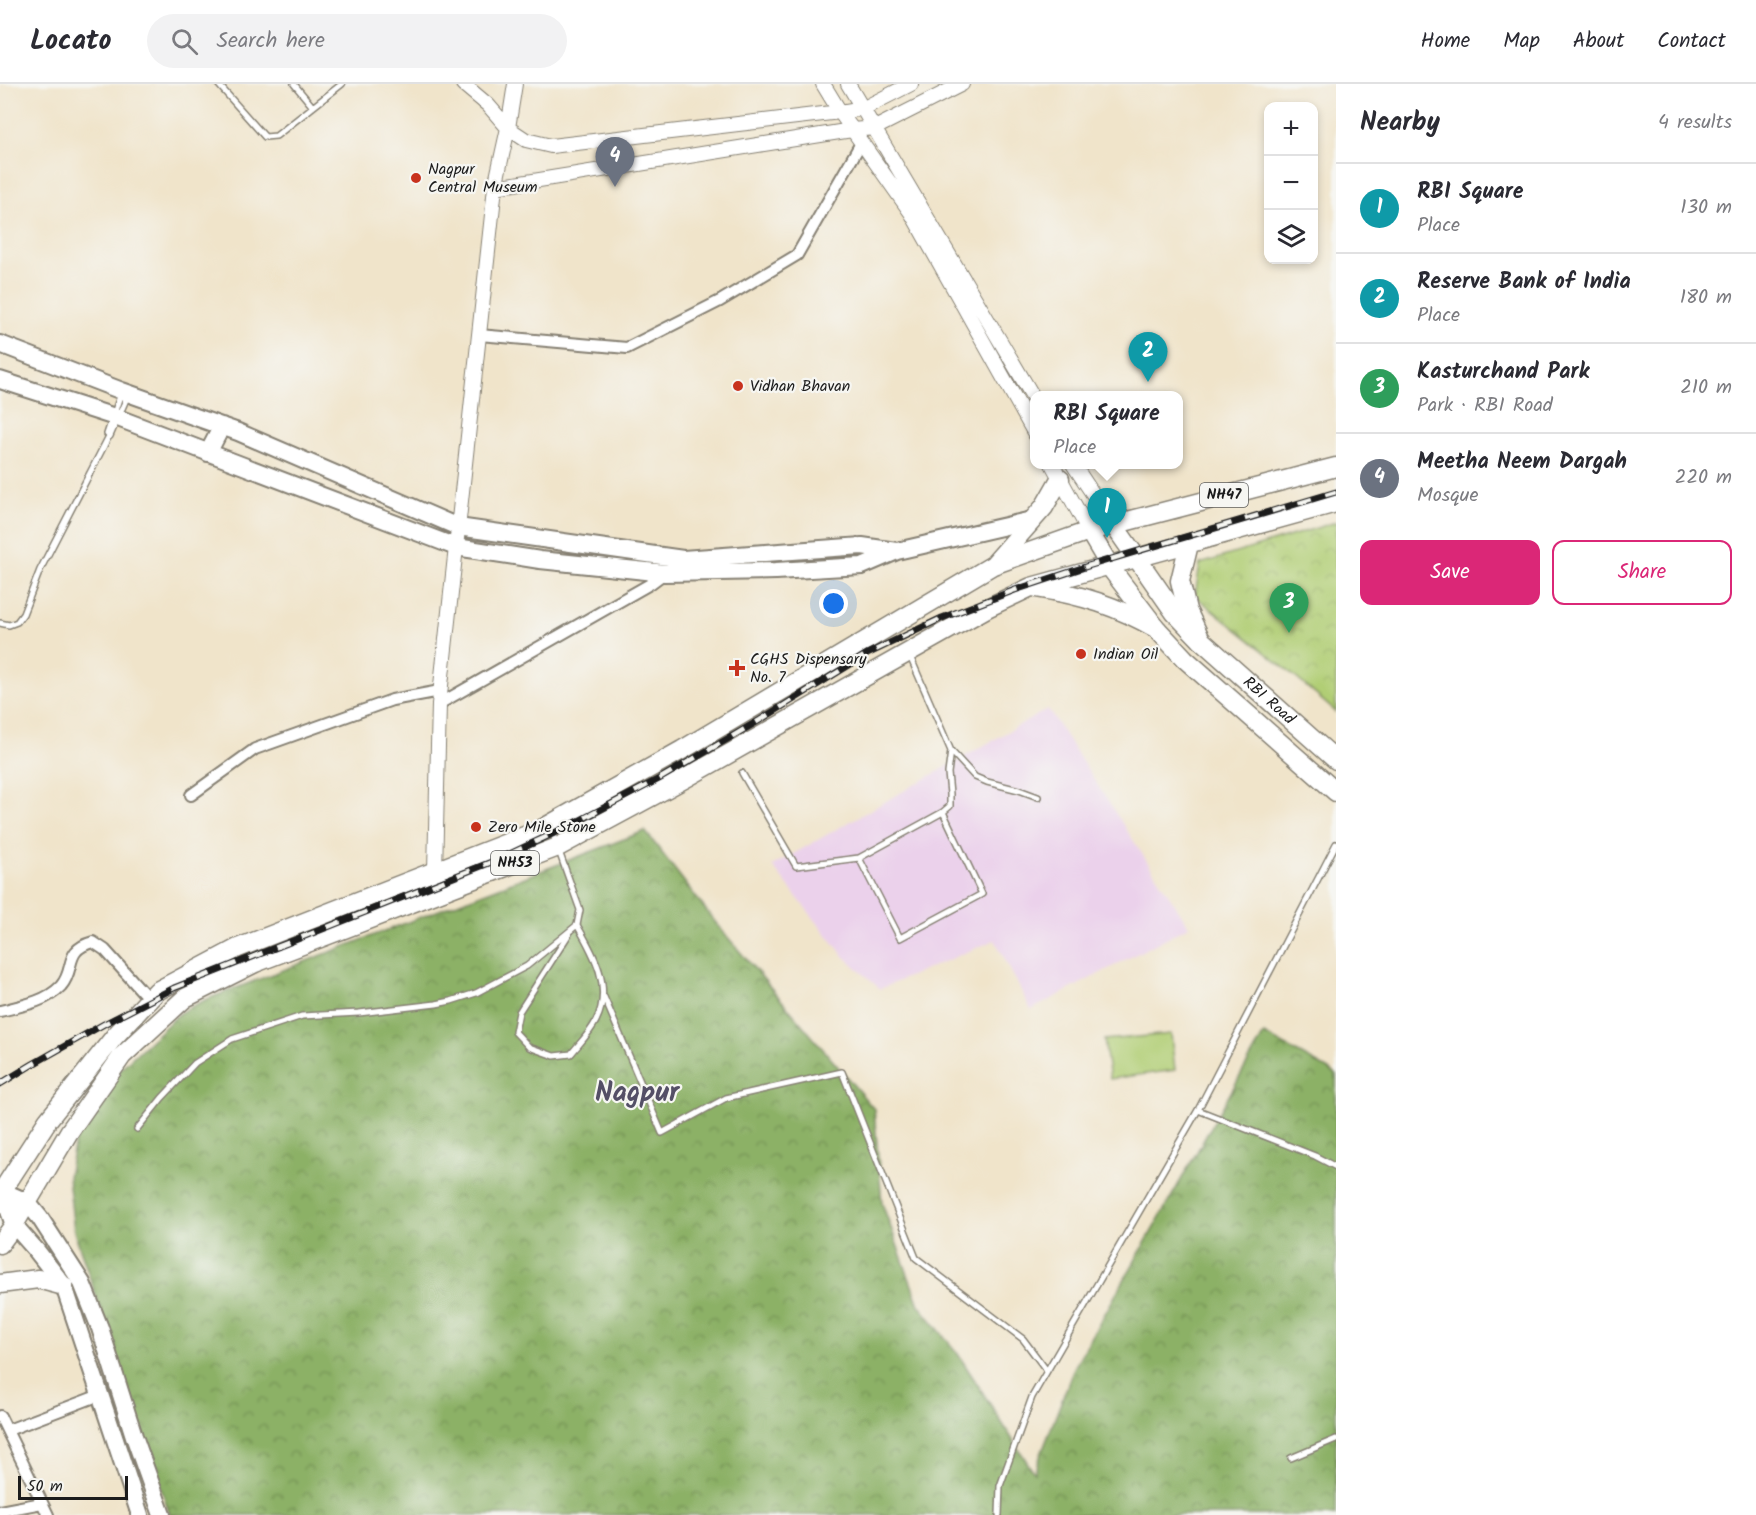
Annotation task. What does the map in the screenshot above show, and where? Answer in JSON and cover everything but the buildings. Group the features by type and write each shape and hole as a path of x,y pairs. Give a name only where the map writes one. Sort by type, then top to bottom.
{"main road":[{"path":"0,344 222,426 458,527 683,559 862,546 897,551"},
{"path":"0,380 115,417 456,547 540,560 665,573 776,571 862,566 897,551 1032,520"},
{"path":"208,453 222,426"},
{"name":"NH47","path":"1089,531 1336,467"},
{"path":"993,566 1044,507 1056,472"},
{"name":"NH47","path":"1108,565 1336,503"},
{"name":"RBI Road","path":"1113,524 1175,613 1201,640 1336,760"},
{"path":"1089,531 1108,565 1156,629 1185,659 1336,792"},
{"name":"NH53","path":"1,1192 48,1120 115,1036 157,991 238,948 540,830 682,750 993,566 1089,531"},
{"path":"1189,544 1180,581 1187,610 1201,640"},
{"name":"NH53","path":"0,1245 14,1226 69,1131 122,1056 185,998 255,963 558,847 686,778 987,608 1031,587 1108,565"},
{"path":"1031,587 1071,594 1105,604 1132,614 1156,629"},
{"path":"1,1192 27,1202 82,1283 100,1328 162,1515"},
{"path":"1,1192 14,1226 64,1286 140,1515"},
{"path":"0,1284 38,1279 64,1286"},
{"path":"99,1393 117,1383"}],"street":[{"path":"463,84 488,105 508,128 526,140 551,146 864,108 911,84"},
{"path":"435,871 439,698 495,187 515,84"},
{"path":"823,84 852,130 912,214 1030,425"},
{"path":"849,84 1030,392"},
{"path":"495,187 875,128 962,84"},
{"path":"479,335 627,348 720,301 797,255 861,143"},
{"path":"1076,469 1113,524"},
{"path":"1056,472 1089,531"},
{"path":"191,795 255,749 392,700 439,698 650,584 683,559"},
{"path":"0,1011 46,998 63,984 74,954 82,945 93,942 105,950 149,999"},
{"path":"48,1515 3,1424 99,1393"},
{"path":"0,1511 42,1503"}],"lane":[{"path":"218,84 266,137 276,136 342,84"},
{"path":"294,84 313,107"},
{"path":"0,623 9,625 17,622 23,614 40,570 111,435 125,392"},
{"path":"909,653 951,751 975,777 1038,797"},
{"path":"742,773 796,866 859,858 943,812 950,806 948,773 951,751"},
{"path":"859,858 900,938 982,894 943,812"},
{"path":"550,825 580,910 574,927 519,1012 515,1032 529,1047 554,1056 571,1054 596,1022 604,997"},
{"path":"999,1515 1000,1486 1032,1397 1198,1110 1336,844"},
{"path":"574,927 592,951 604,997 662,1133 726,1098 842,1072 916,1258 1023,1339 1047,1371"},
{"path":"137,1129 195,1063 232,1039 302,1016 359,1013 436,1004 476,993 528,966 574,927"},
{"path":"1198,1110 1315,1156 1336,1167"},
{"path":"1291,1458 1336,1439"}],"shaded area":[{"path":"1048,709 1189,926 1031,1010 995,940 880,989 844,956 772,866"}],"green space":[{"path":"1336,522 1336,712 1195,596 1200,564"},
{"path":"645,831 719,927 874,1109 882,1203 919,1305 958,1354 1034,1473 1074,1368 1264,1034 1336,1074 1336,1515 170,1515 74,1231 68,1177 79,1119 121,1068 181,1012 205,1000"},
{"path":"1171,1034 1175,1070 1110,1079 1104,1040"}],"railway":[{"path":"0,1084 104,1024 174,988 499,859 569,826 659,779 867,654 942,618 1015,590 1088,566 1336,492"}],"place":[{"name":"Nagpur Central Museum","path":"416,178"},
{"name":"Meetha Neem Dargah","path":"615,187"},
{"name":"Reserve Bank of India","path":"1148,382"},
{"name":"Vidhan Bhavan","path":"738,386"},
{"name":"RBI Square","path":"1107,538"},
{"name":"Kasturchand Park","path":"1289,633"},
{"name":"Indian Oil","path":"1081,654"},
{"name":"CGHS Dispensary No. 7","path":"737,668"},
{"name":"Zero Mile Stone","path":"476,827"}],"district":[{"name":"Nagpur","path":"637,1093"}]}
